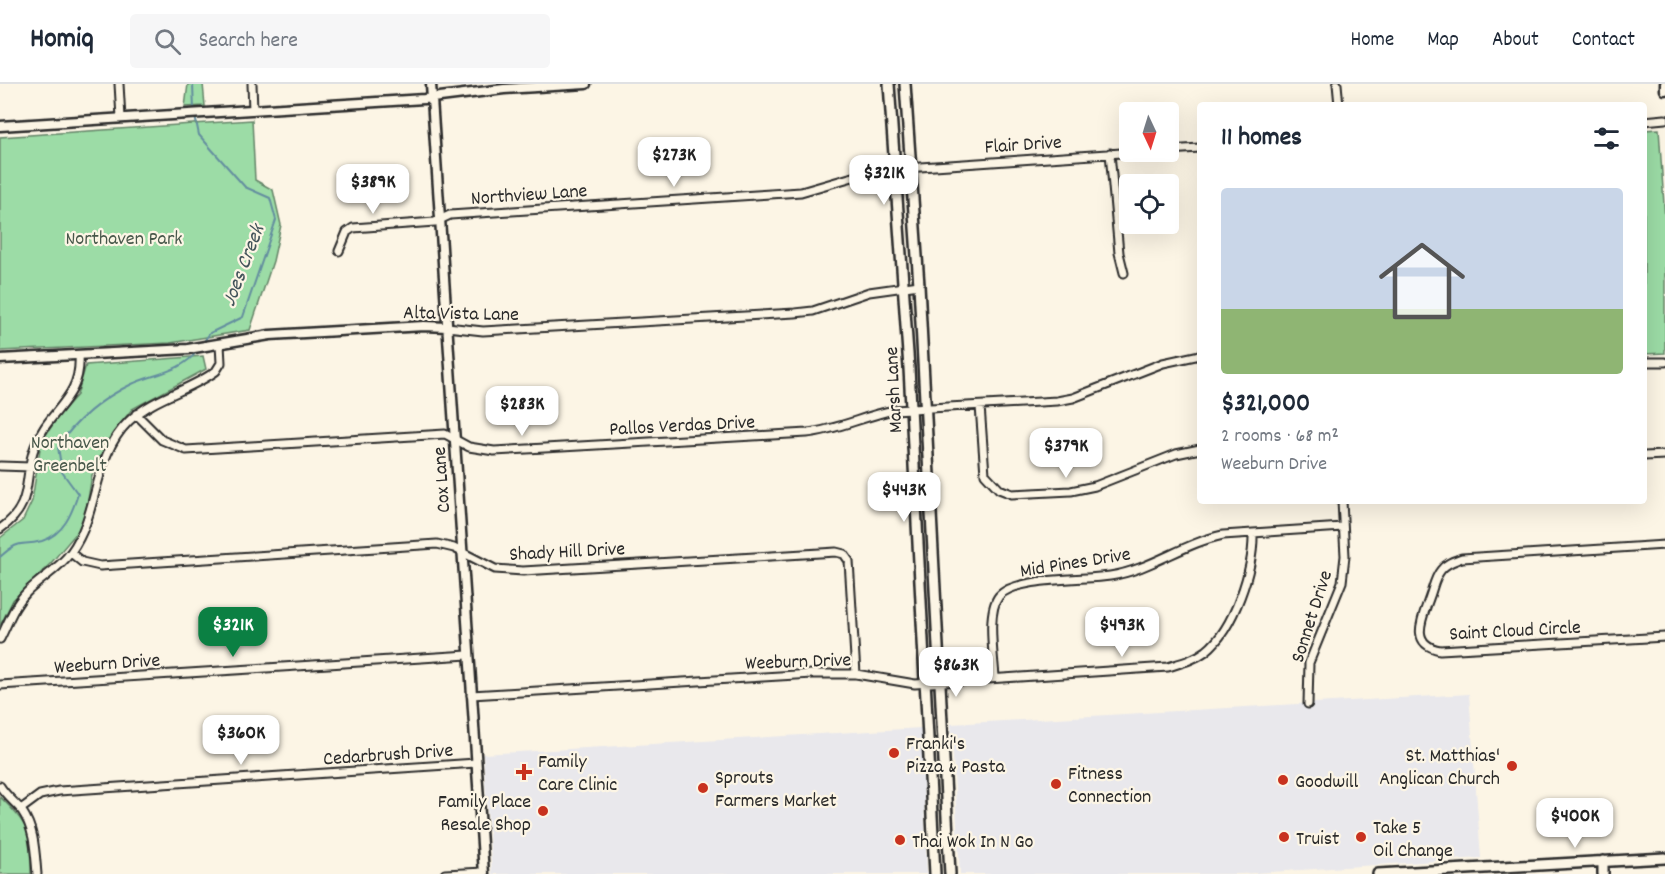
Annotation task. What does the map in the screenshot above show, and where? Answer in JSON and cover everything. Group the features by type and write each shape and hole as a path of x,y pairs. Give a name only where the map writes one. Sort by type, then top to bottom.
{"main road":[{"name":"Marsh Lane","path":"890,84 911,409 935,874"},
{"name":"Marsh Lane","path":"905,84 919,285 950,874"},
{"path":"932,797 946,794"},
{"path":"1378,874 1510,870 1665,858"},
{"path":"1603,861 1604,874"}],"street":[{"path":"119,84 122,118"},
{"path":"252,84 253,110"},
{"name":"Cox Lane","path":"431,84 484,873"},
{"path":"0,126 432,98 504,89 586,84"},
{"path":"1337,84 1339,102"},
{"path":"1665,84 1665,90"},
{"path":"1647,121 1665,119"},
{"path":"1179,149 1197,148"},
{"path":"1110,153 1119,253 1124,273"},
{"name":"Flair Drive","path":"912,168 1119,153"},
{"name":"Northview Lane","path":"339,251 347,232 352,228 435,222 450,215 801,192 852,176 895,168 912,168"},
{"name":"Alta Vista Lane","path":"0,359 188,349 270,335 424,326 483,332 795,313 813,311 869,292 919,285"},
{"path":"0,639 21,599 71,553 90,516 98,477 106,455 118,435 136,414 155,401 216,371 221,363 217,344"},
{"path":"0,529 14,516 26,497 34,448 42,430 75,388 79,375 79,356"},
{"name":"Pallos Verdas Drive","path":"136,414 153,434 167,444 194,451 445,434 469,447 494,451 807,433 834,428 871,415 911,409 1073,398 1163,363 1197,356"},
{"path":"1647,362 1665,362"},
{"path":"980,406 985,474 999,489 1012,494 1071,491 1095,486 1176,454 1197,450"},
{"path":"1647,456 1665,455"},
{"path":"0,466 31,467"},
{"name":"Sonnet Drive","path":"1308,704 1309,663 1341,582 1344,556 1342,504"},
{"name":"Mid Pines Drive","path":"995,678 992,611 998,597 1005,590 1026,584 1112,576 1134,570 1206,538 1343,527"},
{"name":"Weeburn Drive","path":"471,695 812,674 856,674 899,683 926,684 941,681 1168,667 1194,659 1213,645 1228,622 1252,563 1252,533"},
{"name":"Shady Hill Drive","path":"71,553 82,562 100,566 437,544 454,548 495,569 515,571 836,552 844,554 849,561 856,674"},
{"name":"Saint Cloud Circle","path":"1665,544 1462,558 1453,561 1439,572 1419,627 1424,642 1431,649 1440,650 1665,637"},
{"name":"Weeburn Drive","path":"0,686 468,655"},
{"name":"Cedarbrush Drive","path":"21,809 40,795 59,790 476,763"},
{"path":"0,786 21,809 33,836 37,874"},
{"path":"445,874 484,873"}],"shaded area":[{"path":"1469,694 1481,858 1240,874 960,874 951,724"},
{"path":"921,728 927,874 492,874 483,754"}],"green space":[{"path":"188,84 203,84 205,106 185,107"},
{"name":"Northaven Park","path":"252,120 255,180 273,190 281,225 273,261 250,330 170,343 0,351 0,137"},
{"path":"1659,129 1665,220 1665,353 1647,354 1647,130"},
{"name":"Northaven Greenbelt","path":"203,356 206,369 132,409 108,440 92,475 84,524 51,563 13,600 0,626 0,538 23,520 32,501 41,442 60,414 77,395 86,365"},
{"path":"0,797 18,816 27,831 31,874 0,874"}],"waterway":[{"name":"Joes Creek","path":"193,84 194,110"},
{"name":"Joes Creek","path":"195,116 199,135 245,187 270,198 276,220 243,317 210,333 202,344"},
{"name":"Joes Creek","path":"0,557 16,545 50,538 70,515 78,494 62,472 58,447 72,428 111,396 132,384 176,368 197,351"}],"place":[{"name":"Franki's Pizza & Pasta","path":"894,753"},
{"name":"St. Matthias' Anglican Church","path":"1512,766"},
{"name":"Family Care Clinic","path":"524,772"},
{"name":"Goodwill","path":"1283,780"},
{"name":"Fitness Connection","path":"1056,784"},
{"name":"Sprouts Farmers Market","path":"703,788"},
{"name":"Family Place Resale Shop","path":"543,811"},
{"name":"Truist","path":"1284,837"},
{"name":"Take 5 Oil Change","path":"1361,837"},
{"name":"Thai Wok In N Go","path":"900,840"}]}
